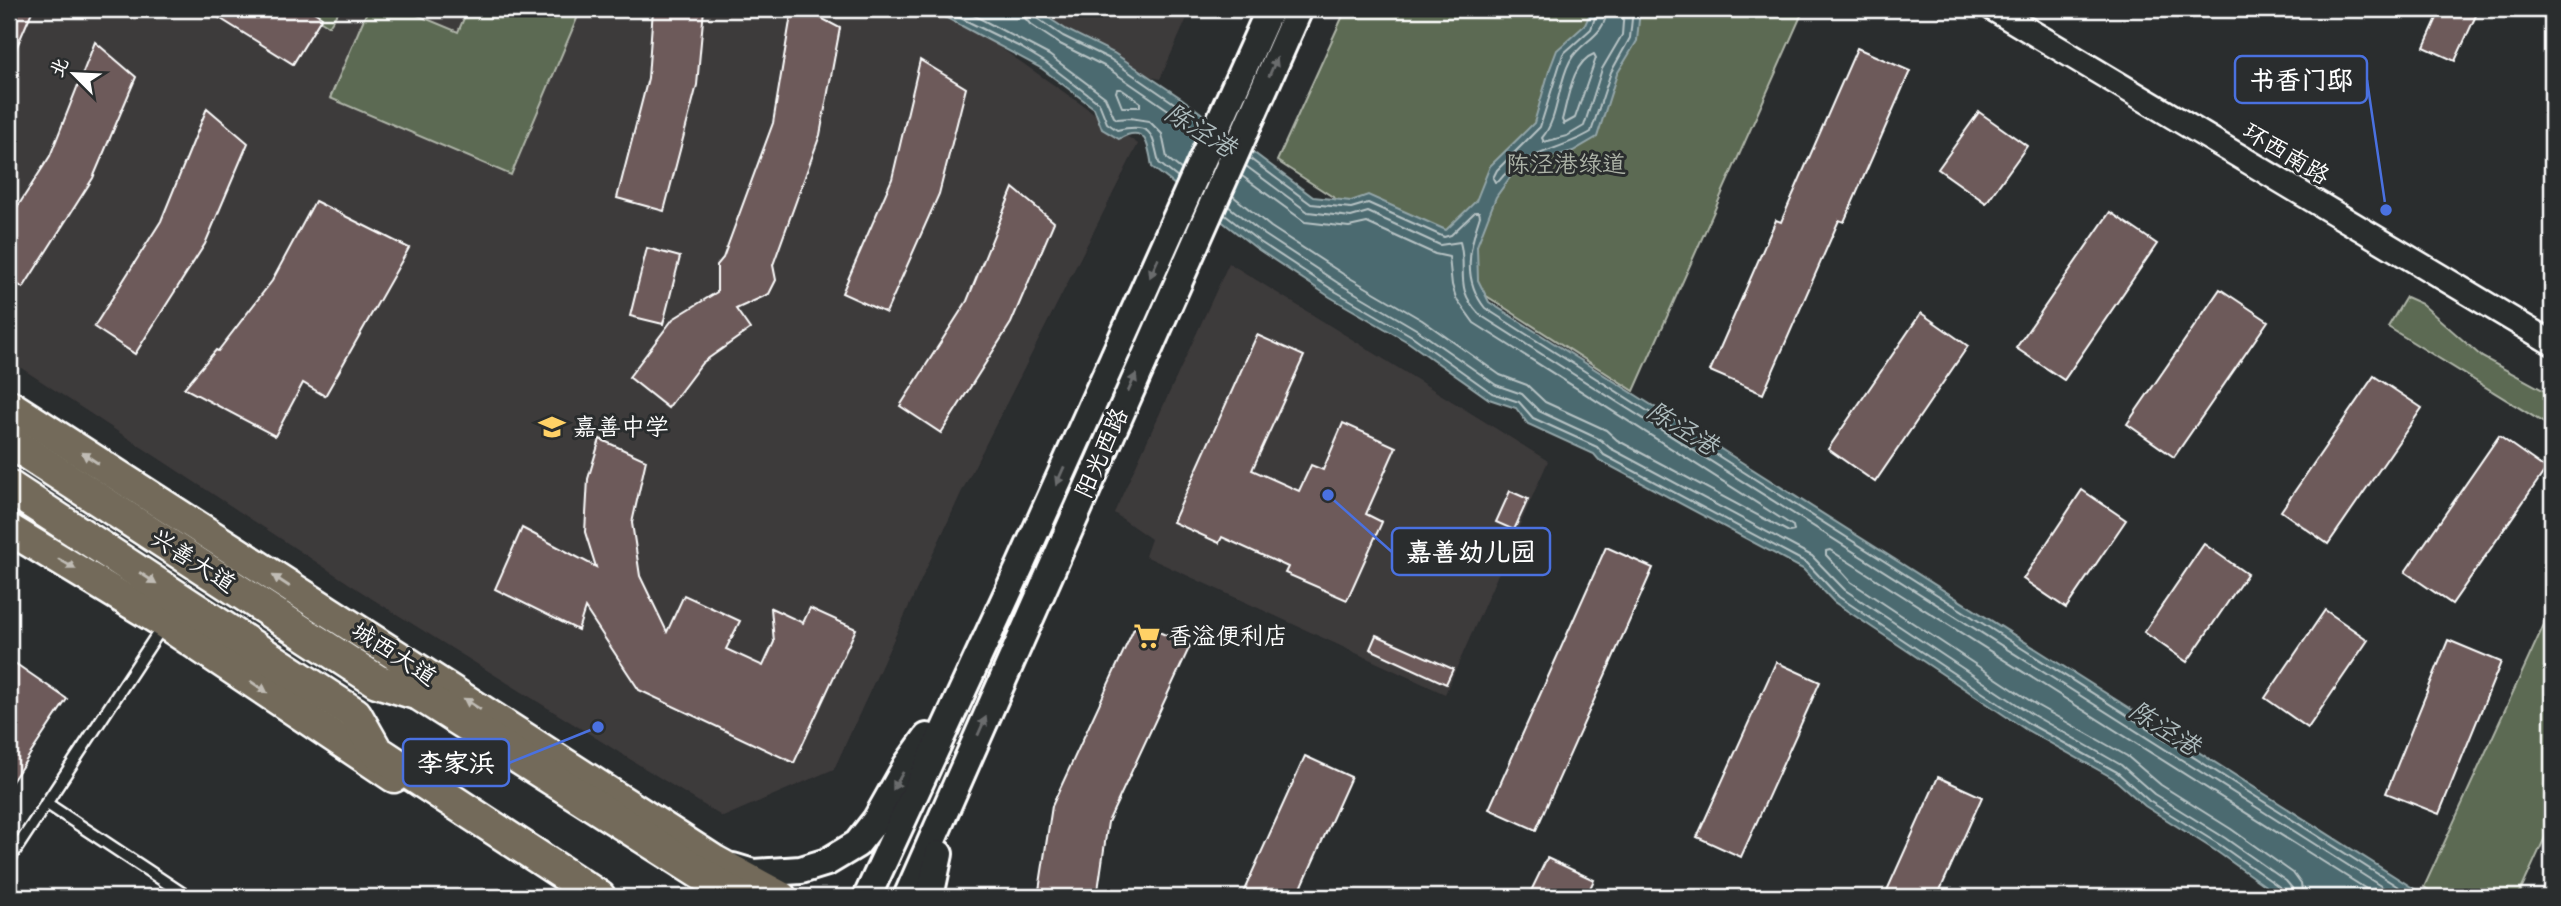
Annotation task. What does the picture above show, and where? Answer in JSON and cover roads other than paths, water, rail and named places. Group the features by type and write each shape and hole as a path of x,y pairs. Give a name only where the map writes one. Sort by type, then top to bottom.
{"highway":[{"name":"兴善大道","path":"9,440 376,681 419,694 738,897"},
{"name":"兴善大道","path":"9,487 355,714 376,751 599,897"}],"main road":[{"name":"阳光西路","path":"907,897 1202,223 1270,9"},
{"name":"阳光西路","path":"965,685 1182,206 1299,9"},
{"name":"城西大道","path":"9,405 715,861 781,897"},
{"path":"9,528 164,624 574,897"},
{"path":"715,861 753,873 801,870 827,862 857,845 876,820 907,765 965,685"},
{"path":"867,897 965,685"},
{"path":"932,897 955,789"}],"street":[{"name":"环西南路","path":"1993,9 2552,343"}],"lane":[{"path":"9,860 164,624"},
{"path":"46,803 188,897"}],"water":[{"name":"陈泾港","path":"930,9 1035,9 1067,30 1114,53 1181,98 1313,197 1351,201 1368,195 1446,230 1476,201 1490,166 1534,123 1557,50 1585,25 1592,9 1640,9 1637,41 1617,74 1597,137 1573,151 1542,160 1511,176 1496,197 1477,246 1478,280 1489,302 2427,897 2281,897 2145,806 2113,778 2025,729 1834,602 1803,569 1599,460 1594,454 1528,424 1516,408 1489,399 1408,342 1330,297 1256,248 1152,167 1147,145 1141,135 1128,135 1119,139 1102,129 1094,108 1041,68"}],"place":[{"name":"书香门邸","path":"2386,210"},
{"name":"嘉善中学","path":"552,427"},
{"name":"嘉善幼儿园","path":"1328,495"},
{"name":"香溢便利店","path":"1147,636"},
{"name":"李家浜","path":"598,727"}],"park label":[{"name":"陈泾港绿道","path":"1566,164"}]}
